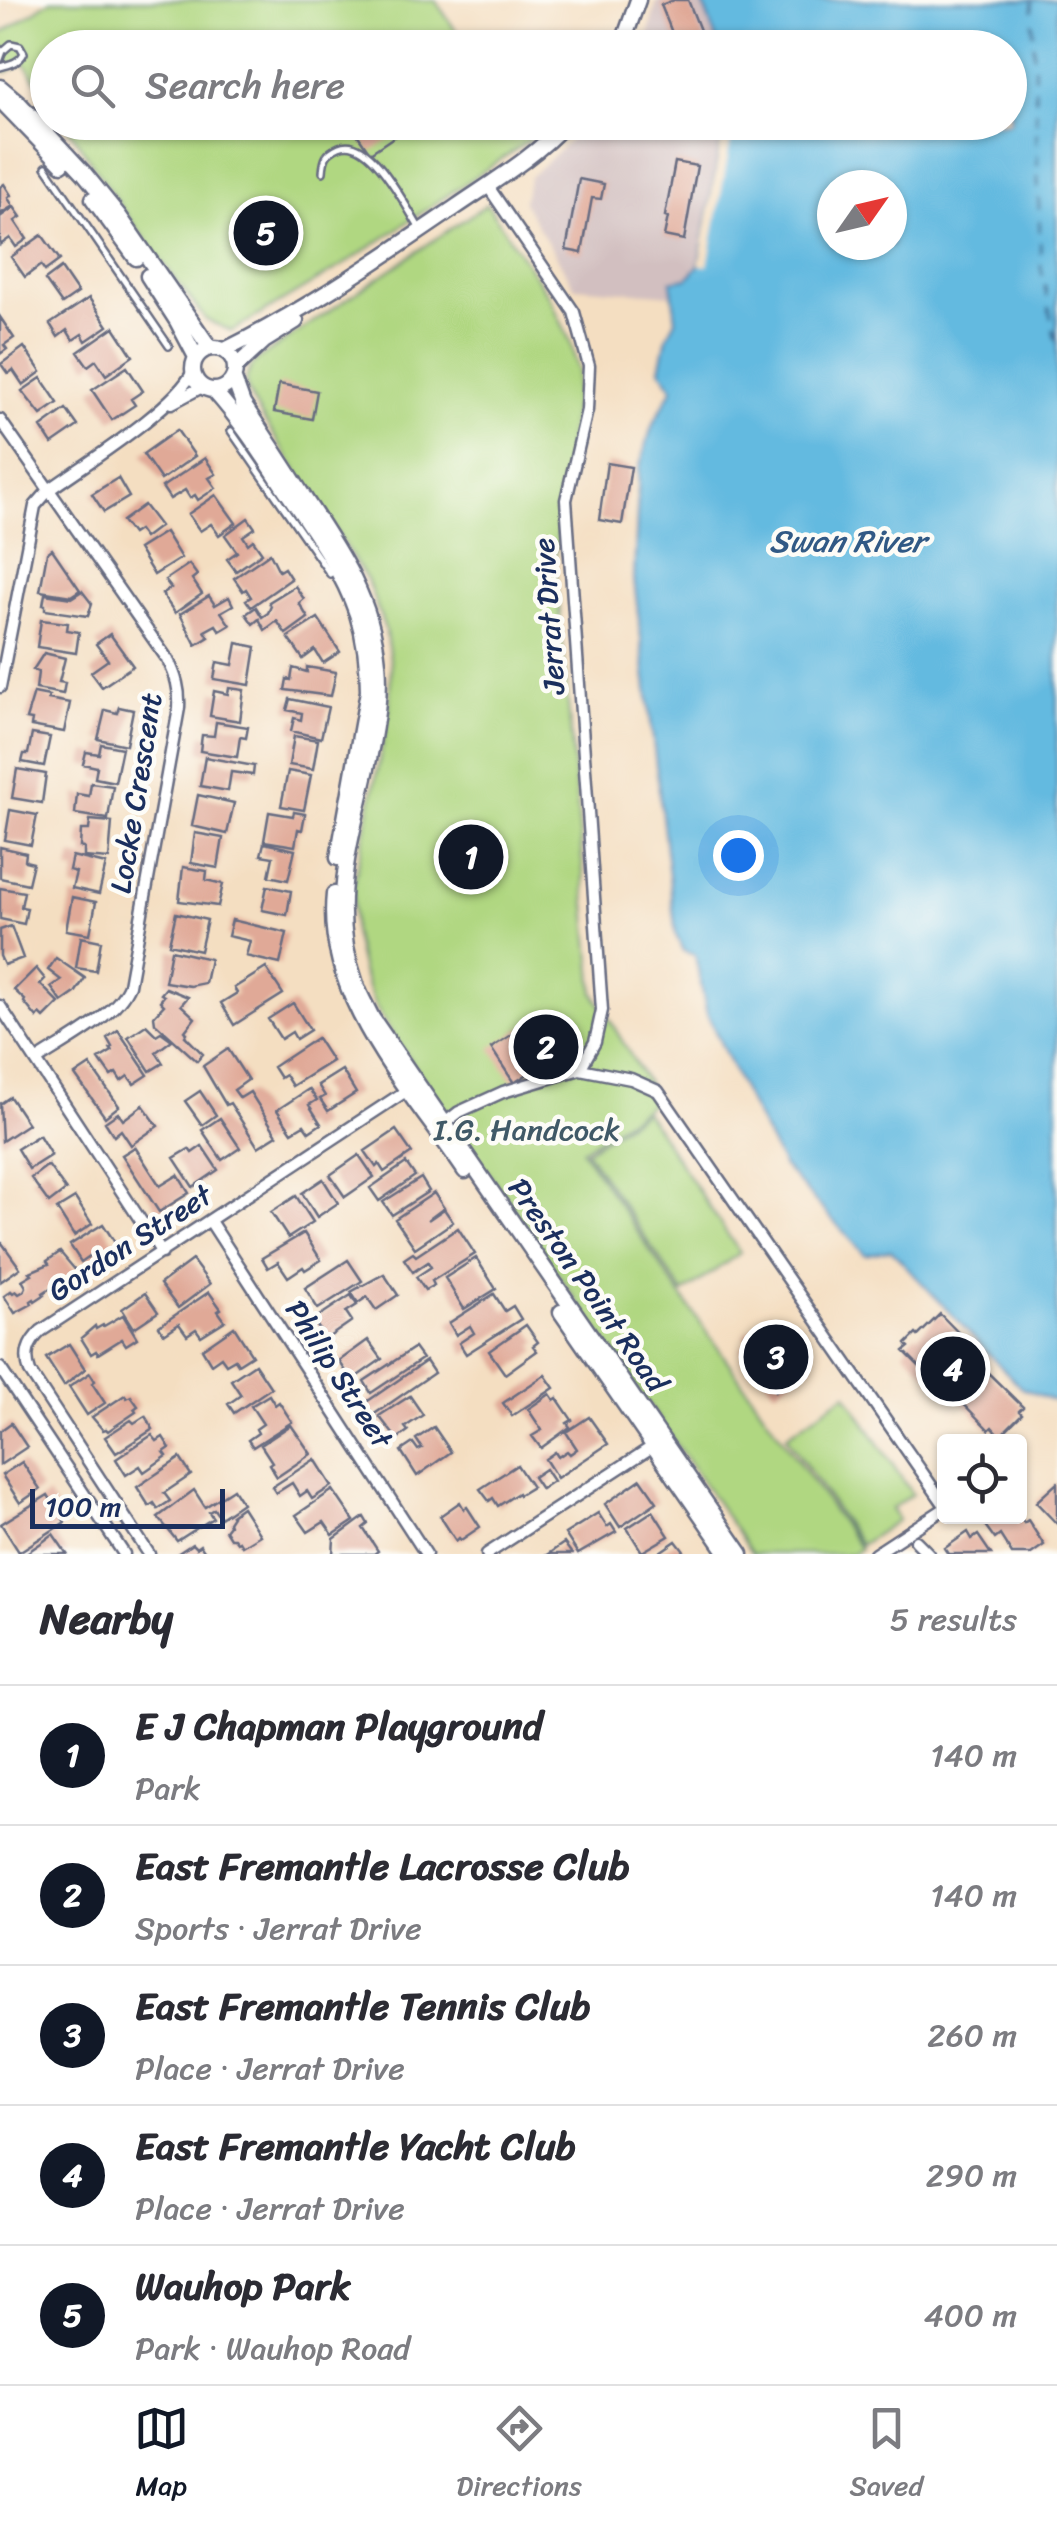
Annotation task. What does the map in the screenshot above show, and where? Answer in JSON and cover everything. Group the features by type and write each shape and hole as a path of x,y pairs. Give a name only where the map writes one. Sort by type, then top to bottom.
{"main road":[{"path":"627,30 638,0"},
{"path":"0,86 30,115"},
{"path":"0,100 30,131"},
{"path":"39,140 103,211 147,274 177,321 194,364 195,378 208,389 223,389 264,342 547,140"},
{"path":"53,140 119,216 217,349 233,359 235,373"},
{"path":"194,364 217,349 251,338 352,278"},
{"name":"Preston Point Road","path":"235,373 243,404 335,544 361,590 371,622 379,668 377,710 344,871 342,918 356,986 412,1086 444,1122 728,1554"},
{"name":"Preston Point Road","path":"208,389 234,413 270,477 320,542 340,575 364,640 368,665 366,710 336,866 332,914 345,985 361,1020 412,1086 658,1444 741,1554"}],"street":[{"name":"Jerrat Drive","path":"487,185 574,312 589,366 587,410 568,484 567,527 602,1010 595,1042 580,1069"},
{"path":"0,687 35,506 49,490 161,408 187,384 194,364"},
{"path":"161,408 208,389"},
{"name":"Locke Crescent","path":"0,420 168,660 180,693 129,985 110,1011 36,1061"},
{"path":"0,1006 162,1253"},
{"path":"444,1122 503,1092 580,1069 632,1079 658,1091 937,1496"},
{"name":"Gordon Street","path":"149,1554 30,1372 26,1358 30,1344 42,1331 412,1086"},
{"name":"Philip Street","path":"210,1221 426,1554"},
{"path":"0,1368 124,1554"},
{"path":"487,1554 658,1444"},
{"path":"876,1554 937,1511"},
{"path":"916,1542 929,1554"}],"lane":[{"path":"11,44 20,46 22,58 12,64 0,63 3,51 11,44"},
{"path":"323,172 324,158 330,151 347,143 358,146 382,171 421,230"},
{"path":"46,167 169,346"},
{"path":"128,286 147,274"},
{"path":"231,431 270,477 330,574"}],"shaded area":[{"path":"657,0 702,0 713,30 650,30"},
{"path":"570,140 731,140 708,266 688,278 671,281 671,295 575,287 523,202 530,177"}],"green space":[{"path":"51,0 435,0 455,30 30,30 30,71 24,62 7,72 0,62 0,35"},
{"path":"76,140 530,140 348,262 232,331 206,320"},
{"name":"I.G. Handcock","path":"487,204 550,298 570,341 578,372 555,559 594,993 657,1100 582,1150 860,1549 853,1554 752,1554 392,1034 374,1004 362,972 353,931 354,884 389,713 391,665 385,629 367,580 262,417 246,380 260,358"},
{"path":"645,1111 740,1253 683,1293 586,1151"},
{"path":"846,1394 912,1494 891,1509 898,1520 860,1545 786,1436"}],"water":[{"name":"Swan River","path":"702,0 1057,0 1057,1402 1021,1388 891,1250 865,1255 783,1166 707,1014 695,955 683,951 676,935 634,579 639,469 652,426 673,388 660,369 667,337 676,320 671,281 688,278 699,265 721,140 1027,140 1027,30 713,30"}],"pier":[{"path":"721,140 731,140 708,266 699,265"}],"building":[{"path":"688,0 700,30 671,30 661,5"},
{"path":"361,140 389,140 370,153"},
{"path":"675,162 697,166 684,240 664,236"},
{"path":"579,179 604,184 601,199 592,198 582,253 566,250"},
{"path":"4,184 13,206 0,214 0,187"},
{"path":"14,207 21,217 15,221 27,239 16,247 10,238 0,245 0,217"},
{"path":"42,235 60,260 45,271 41,265 25,277 11,257"},
{"path":"61,268 78,293 62,304 45,280"},
{"path":"89,298 108,326 86,341 82,334 73,340 67,330 58,337 50,324"},
{"path":"0,317 14,338 0,354"},
{"path":"114,327 133,356 106,375 96,360 88,366 78,352"},
{"path":"24,347 41,372 23,385 13,370 8,374 1,364"},
{"path":"127,367 143,391 131,399 135,405 112,420 92,390"},
{"path":"41,378 58,403 41,415 22,391"},
{"path":"279,384 317,391 312,419 274,412"},
{"path":"66,409 78,426 52,444 41,427"},
{"path":"177,430 195,456 161,480 143,454"},
{"path":"205,458 216,474 209,478 216,488 198,500 195,495 190,498 185,490 170,499 162,487"},
{"path":"607,463 631,467 622,524 599,520"},
{"path":"118,478 129,497 104,512 92,494"},
{"path":"216,495 236,523 219,535 211,524 200,531 188,514"},
{"path":"144,505 160,526 144,538 138,530 132,534 122,521"},
{"path":"248,518 255,528 243,536 248,544 253,540 262,553 236,571 227,559 237,552 225,535"},
{"path":"165,532 181,558 154,575 138,549"},
{"path":"52,549 80,590 71,596 40,591 47,553"},
{"path":"270,553 279,571 284,568 291,579 251,607 246,600 251,597 234,578"},
{"path":"189,564 197,575 192,579 202,594 175,613 162,594 171,588 165,580"},
{"path":"295,586 304,599 299,603 308,618 286,634 277,621 265,630 259,619 253,624 246,614 256,607 262,617 268,613 269,602"},
{"path":"82,591 92,604 88,616 45,610 45,594 71,598"},
{"path":"209,596 215,605 229,597 233,605 221,612 230,625 220,631 216,625 205,631 209,637 196,645 180,614"},
{"path":"318,618 340,652 323,663 315,650 303,659 288,637"},
{"path":"41,620 68,623 67,630 79,632 76,653 37,647"},
{"path":"110,634 133,666 102,687 91,672 108,660 96,644"},
{"path":"237,643 256,647 250,685 214,679 217,662 233,665"},
{"path":"44,653 65,658 59,682 65,683 63,694 36,689 38,672 33,670"},
{"path":"307,667 336,672 331,696 285,690 293,668 307,672"},
{"path":"229,688 244,690 240,721 210,716 214,691 228,694"},
{"path":"34,693 70,703 64,732 31,726 32,720 26,719"},
{"path":"290,699 328,707 321,738 291,731 294,718 301,720 302,713 287,710"},
{"path":"119,707 133,710 126,745 98,739 105,710 117,713"},
{"path":"216,722 248,727 246,738 240,737 237,757 200,751 202,735 214,736"},
{"path":"32,734 50,737 44,766 22,762"},
{"path":"294,736 318,740 313,769 289,765"},
{"path":"101,744 122,748 115,782 95,778 97,767 83,764 86,752 99,754"},
{"path":"205,757 254,766 253,775 231,772 228,791 200,786"},
{"path":"17,769 46,774 42,803 12,798"},
{"path":"288,771 311,775 304,810 281,806"},
{"path":"91,783 113,786 108,819 75,814 77,794 89,796"},
{"path":"198,795 234,803 227,834 192,826"},
{"path":"10,810 37,815 31,845 5,840"},
{"path":"269,812 305,814 295,846 264,841"},
{"path":"90,820 112,822 109,859 84,857 81,830 89,830"},
{"path":"195,833 223,838 218,868 191,863"},
{"path":"264,843 295,850 288,880 269,876 273,857 261,855"},
{"path":"0,847 26,853 25,861 33,863 28,884 0,878"},
{"path":"72,856 106,864 99,894 72,888 76,872 69,870"},
{"path":"183,867 207,871 206,880 223,884 218,906 179,901"},
{"path":"267,886 291,891 287,915 262,910"},
{"path":"0,888 24,892 24,924 0,919"},
{"path":"72,897 96,902 90,934 66,930"},
{"path":"176,913 207,920 200,951 169,944"},
{"path":"232,920 287,933 280,964 246,956 250,941 228,936"},
{"path":"11,926 23,958 4,965 0,930"},
{"path":"81,937 101,941 96,971 76,968"},
{"path":"171,950 210,959 205,983 190,986 165,982"},
{"path":"56,958 85,978 75,993 62,1002 51,987 61,980 48,970"},
{"path":"36,968 45,979 40,984 59,1003 44,1018 40,1014 37,1018 14,990"},
{"path":"266,968 283,994 234,1025 221,1003 237,993 234,988"},
{"path":"166,988 188,997 181,1005 195,1018 185,1036 203,1054 197,1061 155,1023 154,1016 164,1005 160,1001"},
{"path":"293,1003 310,1030 296,1039 292,1032 281,1039 268,1019"},
{"path":"146,1025 156,1035 161,1032 172,1040 156,1052 163,1063 150,1071 128,1037"},
{"path":"523,1027 533,1043 552,1030 565,1049 514,1083 491,1048"},
{"path":"118,1030 148,1075 134,1084 128,1076 121,1081 116,1073 111,1076 99,1059 112,1051 107,1038"},
{"path":"317,1038 332,1061 292,1086 285,1075 280,1078 273,1067"},
{"path":"228,1049 248,1080 234,1090 240,1098 250,1092 277,1135 258,1147 203,1066"},
{"path":"90,1065 119,1106 105,1117 75,1075"},
{"path":"342,1070 356,1093 328,1111 320,1099 325,1096 318,1085"},
{"path":"309,1089 317,1100 309,1105 321,1124 309,1132 304,1125 292,1132 277,1110"},
{"path":"200,1091 216,1115 202,1125 185,1101"},
{"path":"10,1097 28,1124 2,1141 0,1104"},
{"path":"143,1105 158,1126 131,1145 121,1130 114,1136 105,1122 118,1113 123,1120"},
{"path":"220,1118 240,1148 222,1160 202,1130"},
{"path":"396,1130 412,1153 384,1172 365,1151"},
{"path":"39,1135 51,1155 29,1169 17,1149"},
{"path":"202,1146 218,1170 193,1187 174,1158"},
{"path":"135,1147 160,1186 178,1175 189,1193 159,1212 122,1155"},
{"path":"359,1155 374,1177 345,1197 330,1175"},
{"path":"406,1163 415,1176 379,1201 370,1188"},
{"path":"48,1165 66,1190 49,1203 31,1178"},
{"path":"421,1178 429,1191 392,1215 383,1202"},
{"path":"323,1179 338,1203 317,1217 302,1193"},
{"path":"434,1193 444,1208 428,1220 444,1209 453,1222 415,1248 395,1219"},
{"path":"296,1196 313,1222 288,1238 271,1212"},
{"path":"75,1198 92,1224 74,1236 57,1209"},
{"path":"103,1224 121,1252 98,1267 91,1255 81,1262 70,1245"},
{"path":"458,1228 475,1254 432,1281 434,1285 425,1290 416,1277 431,1267 428,1262 413,1272 404,1259 413,1253 416,1256"},
{"path":"304,1233 321,1260 288,1277 278,1262 268,1268 262,1258"},
{"path":"0,1244 20,1268 0,1282"},
{"path":"60,1252 77,1272 65,1282 61,1278 44,1295 15,1313 4,1296 11,1291 24,1291 22,1280 49,1264 47,1261"},
{"path":"476,1258 496,1289 464,1309 445,1278"},
{"path":"192,1260 210,1284 178,1308 160,1284"},
{"path":"348,1260 362,1281 318,1309 305,1288"},
{"path":"384,1274 398,1295 376,1310 367,1297 358,1303 351,1292"},
{"path":"209,1292 225,1321 201,1336 196,1329 187,1335 179,1324 164,1334 159,1326"},
{"path":"145,1293 158,1312 134,1328 122,1309"},
{"path":"494,1294 505,1311 513,1306 521,1319 466,1354 459,1343 474,1333 470,1326 456,1335 449,1323"},
{"path":"351,1295 357,1305 346,1312 352,1321 326,1339 313,1320"},
{"path":"940,1314 982,1357 977,1362 1023,1407 1019,1411 1022,1414 1002,1434 992,1427 989,1430 953,1393 946,1393 955,1384 946,1375 937,1384 904,1351 909,1347 906,1344"},
{"path":"123,1315 137,1338 126,1345 122,1339 98,1354 91,1354 81,1338 95,1326 104,1326"},
{"path":"781,1320 813,1364 775,1391 740,1349 750,1342 744,1335 761,1323 766,1330"},
{"path":"526,1325 538,1342 533,1346 537,1351 505,1374 489,1351"},
{"path":"234,1327 252,1355 238,1364 235,1359 226,1364 221,1357 211,1364 202,1349"},
{"path":"368,1340 382,1359 352,1380 339,1361"},
{"path":"69,1344 85,1369 64,1386 46,1358"},
{"path":"414,1348 422,1359 371,1393 364,1381"},
{"path":"426,1361 434,1373 373,1415 365,1403"},
{"path":"255,1364 271,1388 234,1413 228,1404 241,1395 231,1380"},
{"path":"90,1373 105,1403 87,1415 69,1387"},
{"path":"545,1375 554,1388 512,1416 503,1403"},
{"path":"550,1394 572,1420 567,1423 570,1427 541,1448 532,1436 542,1430 528,1409"},
{"path":"125,1395 131,1396 138,1406 136,1412 108,1431 103,1430 92,1417"},
{"path":"269,1395 275,1405 279,1402 292,1422 253,1447 248,1440 263,1424 251,1406"},
{"path":"410,1396 423,1415 405,1427 408,1431 397,1439 379,1416"},
{"path":"145,1416 153,1429 116,1453 105,1437"},
{"path":"589,1417 608,1444 557,1478 545,1459 555,1452 558,1457 577,1449 566,1432"},
{"path":"11,1423 27,1447 0,1465 0,1431"},
{"path":"291,1425 311,1454 277,1477 261,1445"},
{"path":"434,1427 451,1452 417,1476 401,1451 413,1443 418,1450 422,1448 416,1439"},
{"path":"152,1435 157,1441 163,1437 170,1448 164,1452 167,1456 144,1472 140,1466 126,1475 116,1459"},
{"path":"180,1458 191,1475 164,1493 170,1501 158,1509 154,1503 149,1506 137,1487"},
{"path":"315,1459 332,1486 312,1499 307,1491 300,1496 292,1483 276,1493 272,1487"},
{"path":"22,1462 40,1489 20,1503 2,1475"},
{"path":"517,1465 532,1487 498,1506 493,1498 489,1501 480,1489"},
{"path":"545,1469 553,1481 541,1489 533,1477"},
{"path":"641,1479 657,1502 620,1527 605,1504"},
{"path":"1057,1483 1057,1524 1036,1502"},
{"path":"233,1489 242,1503 220,1518 214,1509 209,1512 213,1518 177,1541 158,1517 194,1490 205,1507"},
{"path":"333,1490 354,1521 333,1535 324,1522 308,1532 296,1515"},
{"path":"48,1495 65,1522 19,1552 1,1524"},
{"path":"460,1502 480,1527 456,1541 440,1516"},
{"path":"242,1507 260,1535 242,1546 225,1530 231,1515"},
{"path":"653,1511 669,1536 642,1552 627,1528"},
{"path":"598,1513 607,1527 611,1524 616,1532 578,1554 565,1534"},
{"path":"364,1517 368,1524 363,1528 378,1551 333,1554 334,1539"},
{"path":"1028,1520 1044,1545 1031,1554 1012,1554 1000,1535 995,1539 984,1524 1027,1524"},
{"path":"968,1532 972,1539 978,1535 991,1554 949,1554 945,1548"},
{"path":"53,1534 67,1554 25,1554 44,1541"},
{"path":"676,1541 686,1554 657,1554"},
{"path":"564,1543 572,1554 548,1554"},
{"path":"192,1544 196,1548 200,1545 206,1554 177,1554"}],"ferry route":[{"path":"1032,0 1041,267 1057,349"}],"place":[{"name":"Wauhop Park","path":"266,233"},
{"name":"E J Chapman Playground","path":"471,857"},
{"name":"East Fremantle Lacrosse Club","path":"546,1047"},
{"name":"East Fremantle Tennis Club","path":"776,1357"},
{"name":"East Fremantle Yacht Club","path":"953,1369"}]}
